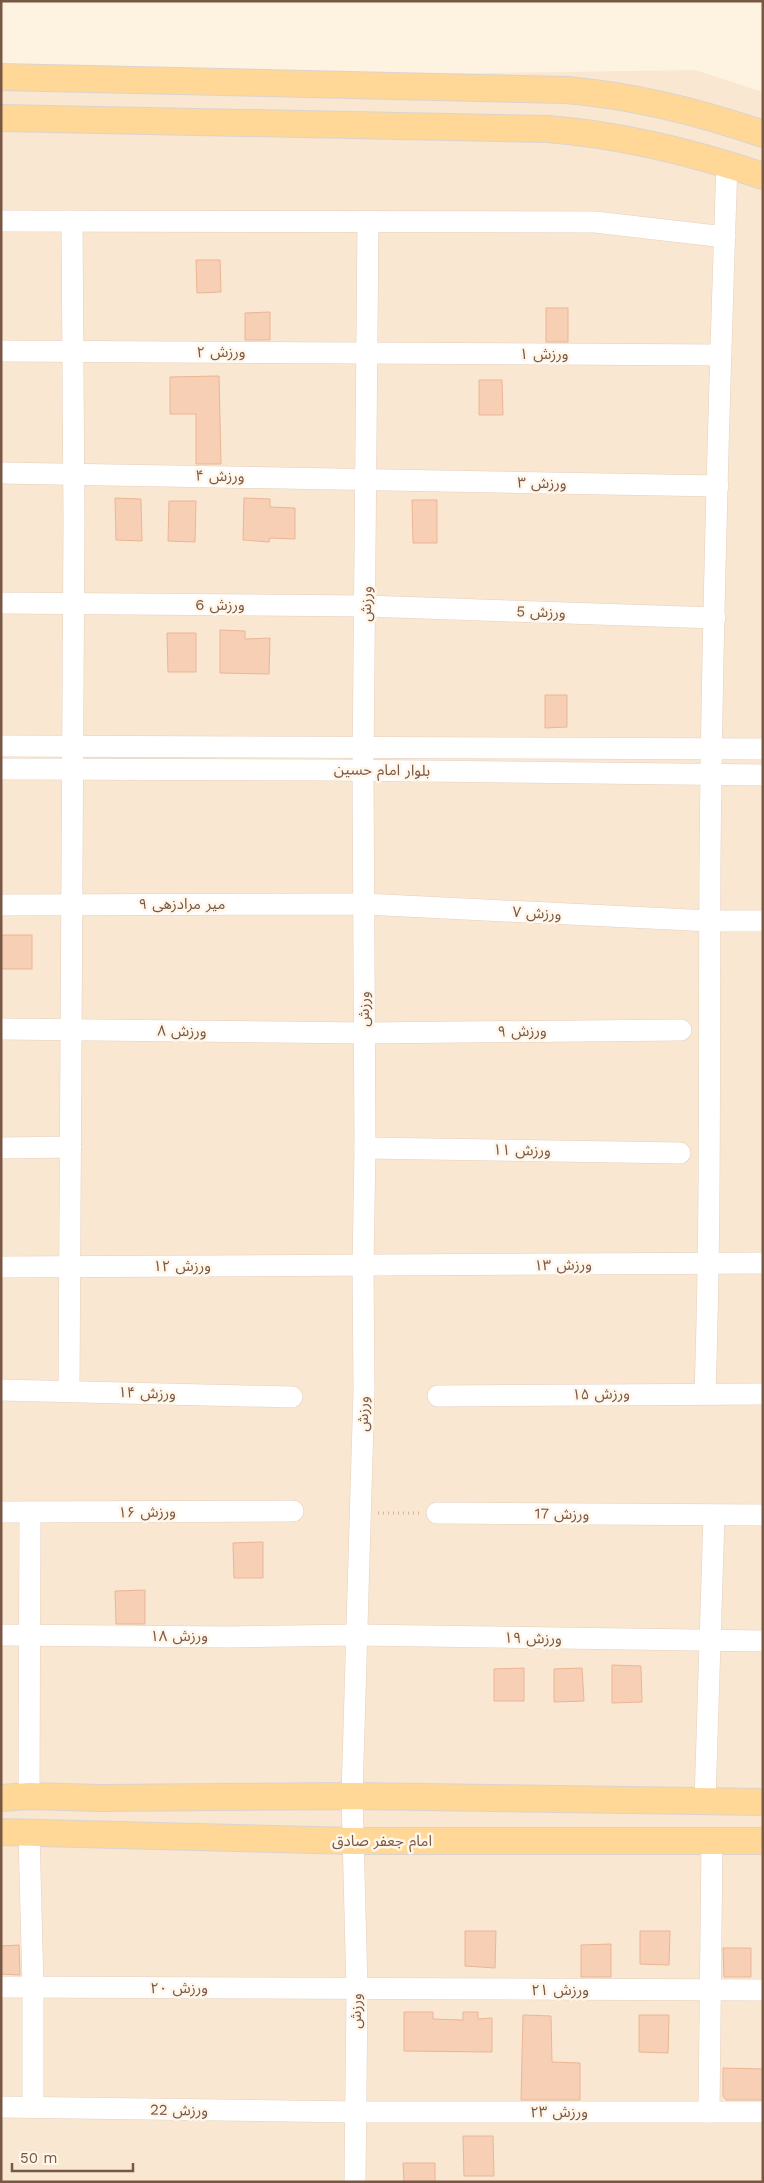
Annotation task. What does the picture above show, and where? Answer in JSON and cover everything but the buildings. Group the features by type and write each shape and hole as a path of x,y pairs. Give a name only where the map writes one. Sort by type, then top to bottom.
{"main road":[{"path":"1,77 568,90 623,96 658,103 696,112 763,134"},
{"path":"1,118 548,129 617,136 727,164 763,176"},
{"path":"1,1798 29,1796 99,1798 352,1796 763,1802"},
{"path":"72,1833 52,1824 50,1814 53,1810 99,1798"},
{"path":"1,1802 10,1805 11,1808 9,1816 1,1820"},
{"name":"امام جعفر صادق","path":"1,1832 353,1841 763,1841"}],"street":[{"path":"705,1393 710,1264 712,749 727,164"},
{"path":"1,221 595,222 725,237"},
{"path":"69,1391 74,474 72,221"},
{"name":"ورزش","path":"355,2182 356,1990 352,1796 364,1389 362,1267 365,1148 363,747 366,606 368,352 366,310 368,221"},
{"name":"ورزش ۲","path":"1,351 368,352"},
{"name":"ورزش ۱","path":"368,352 721,355"},
{"name":"ورزش ۴","path":"1,473 367,479"},
{"name":"ورزش ۳","path":"367,479 718,486"},
{"name":"ورزش 6","path":"1,603 366,606"},
{"name":"ورزش 5","path":"366,606 715,618"},
{"name":"بلوار امام حسین","path":"1,746 763,749"},
{"name":"بلوار امام حسین","path":"1,769 363,770 763,775"},
{"name":"میر مرادزهی ۹","path":"1,905 364,904"},
{"name":"ورزش ۷","path":"364,904 710,921 763,921"},
{"name":"ورزش ۸","path":"1,1029 364,1033"},
{"name":"ورزش ۹","path":"364,1033 680,1030"},
{"path":"1,1148 71,1147"},
{"name":"ورزش ۱۱","path":"365,1148 680,1153"},
{"name":"ورزش ۱۳","path":"362,1267 763,1263"},
{"name":"ورزش ۱۲","path":"1,1267 362,1267"},
{"name":"ورزش ۱۴","path":"1,1390 292,1397"},
{"name":"ورزش ۱۵","path":"438,1396 763,1394"},
{"name":"ورزش ۱۶","path":"1,1512 293,1511"},
{"path":"29,1796 30,1513"},
{"name":"ورزش 17","path":"437,1513 763,1515"},
{"path":"705,1801 714,1516"},
{"name":"ورزش ۱۸","path":"1,1635 230,1637 357,1635"},
{"name":"ورزش ۱۹","path":"357,1635 763,1641"},
{"path":"29,1833 33,1988 33,2107"},
{"path":"709,2112 712,1990 712,1841"},
{"name":"ورزش ۲۰","path":"1,1987 356,1990"},
{"name":"ورزش ۲۱","path":"356,1990 763,1990"},
{"name":"ورزش 22","path":"1,2107 356,2112"},
{"name":"ورزش ۲۳","path":"356,2112 763,2112"}],"path":[{"path":"361,1513 437,1513"}],"shaded area":[{"path":"695,70 763,92 763,2182 1,2182 1,80"}]}
